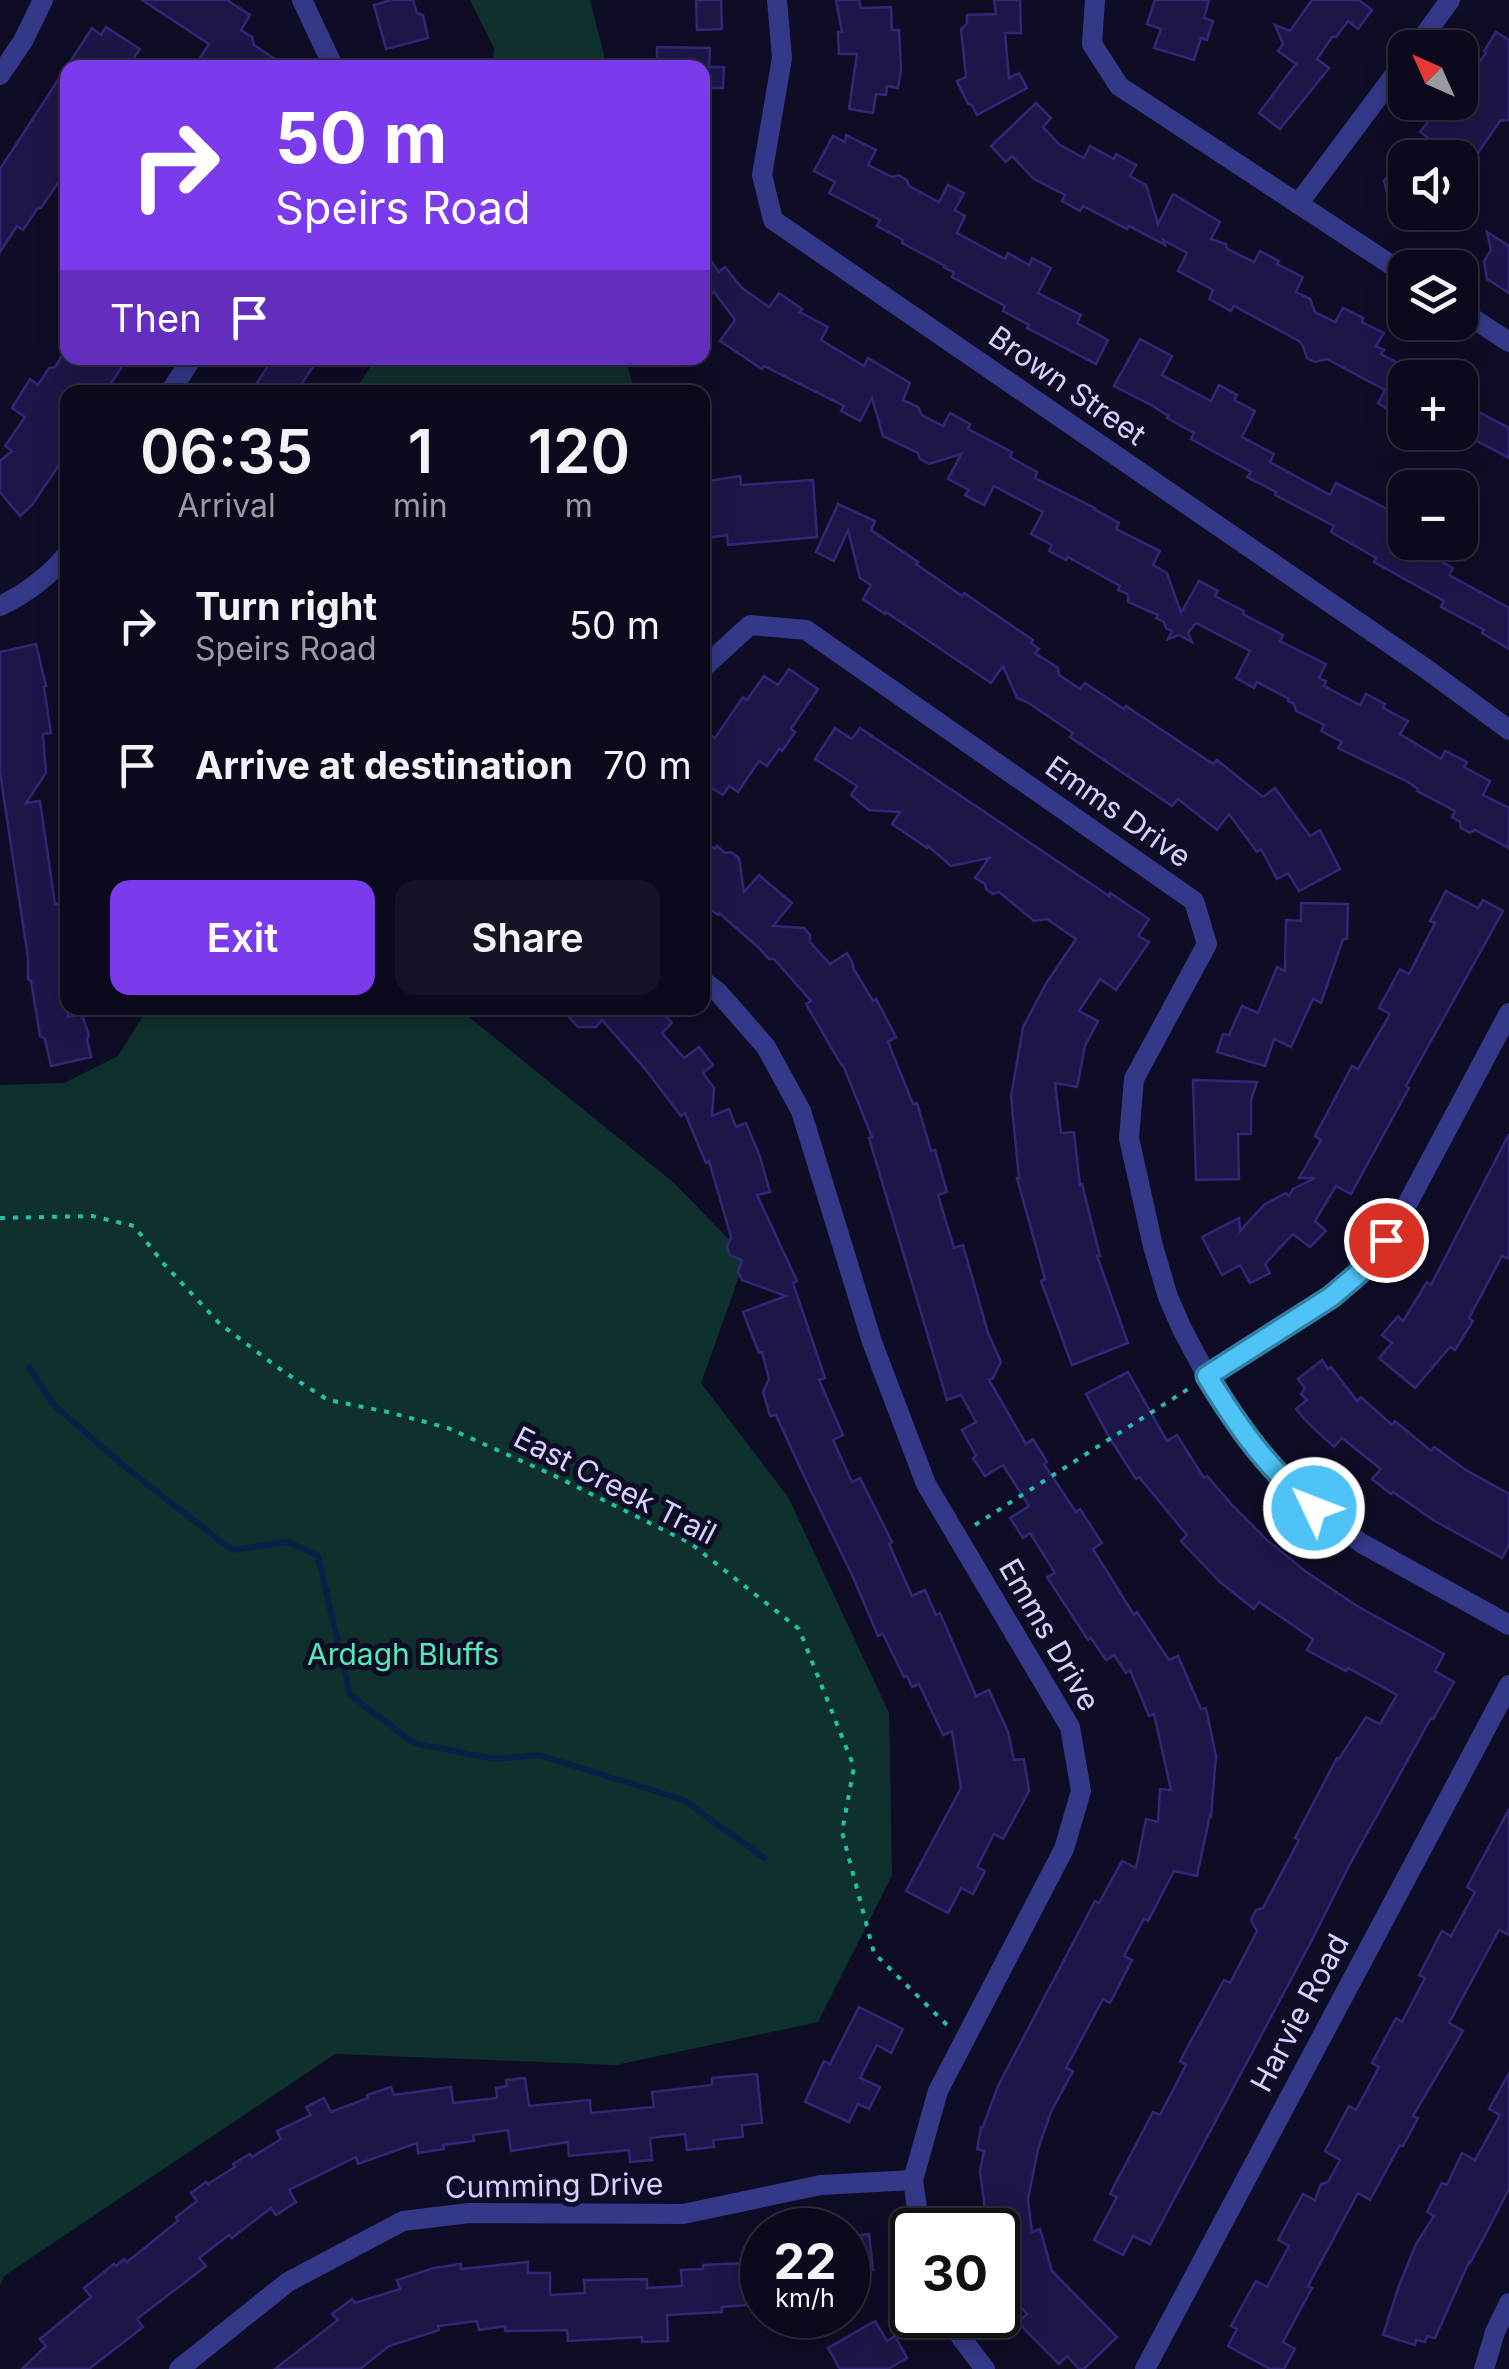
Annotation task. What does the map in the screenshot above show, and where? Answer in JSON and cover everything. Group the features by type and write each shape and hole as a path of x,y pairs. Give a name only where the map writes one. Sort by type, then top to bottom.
{"street":[{"path":"0,75 43,0"},
{"path":"302,0 330,60"},
{"name":"Brown Street","path":"776,0 782,58 762,175 772,220 1425,668 1509,730"},
{"path":"1094,0 1092,44 1119,86 1388,263"},
{"path":"1428,30 1450,0"},
{"path":"1298,204 1388,84"},
{"path":"1478,322 1509,342"},
{"path":"0,606 32,588 60,562"},
{"name":"Emms Drive","path":"710,662 750,625 806,630 1194,902 1207,944 1134,1079 1129,1138 1152,1246 1182,1329 1207,1376 1254,1447 1309,1503 1362,1543 1509,1625"},
{"name":"Emms Drive","path":"710,986 766,1047 801,1111 872,1342 926,1484 1070,1727 1081,1791 1064,1849 938,2091 913,2180 917,2208"},
{"path":"1207,1376 1331,1297 1358,1274 1404,1210 1509,1013"},
{"name":"Harvie Road","path":"1145,2369 1509,1685"},
{"name":"Cumming Drive","path":"179,2369 288,2282 403,2221 469,2212 682,2214 821,2186 913,2180"},
{"path":"1484,2369 1509,2303"},
{"path":"961,2338 985,2369"}],"path":[{"name":"East Creek Trail","path":"0,1218 92,1216 134,1226 220,1324 328,1400 448,1428 553,1474 690,1543 799,1629 854,1767 842,1832 874,1954 964,2042"},
{"path":"971,1527 1188,1389"}],"green space":[{"path":"470,0 590,0 605,60 493,60 494,48"},
{"path":"371,365 626,365 633,385 359,385"},
{"name":"Ardagh Bluffs","path":"144,1015 467,1015 674,1183 746,1257 701,1383 788,1497 889,1713 892,1875 818,2022 616,2065 335,2054 4,2276 0,2286 0,1085 64,1083 118,1056"}],"building":[{"path":"142,0 227,0 250,15 241,30 276,60 203,60 200,58 209,44"},
{"path":"413,0 417,13 423,15 428,38 386,49 374,5"},
{"path":"696,0 721,0 722,29 697,30"},
{"path":"836,0 859,0 861,8 891,7 892,30 899,30 898,88 887,86 886,95 876,94 873,113 849,109 857,54 839,54 838,32 842,32"},
{"path":"994,0 1020,0 1021,33 1005,33 1009,78 1019,73 1027,88 977,115 957,81 966,77 961,29 967,24 967,15 996,14"},
{"path":"1155,0 1209,0 1204,18 1213,21 1207,40 1201,38 1194,60 1154,48 1161,29 1147,24"},
{"path":"1312,0 1359,0 1372,10 1358,29 1348,21 1332,37 1317,59 1329,68 1280,129 1259,113 1296,64 1278,51 1283,44 1275,25 1290,31"},
{"path":"106,27 140,49 133,60 71,60 92,28 101,35"},
{"path":"1496,32 1509,40 1509,120 1500,121 1478,153 1478,140 1431,140 1420,132 1430,120 1478,120 1478,64"},
{"path":"657,47 710,48 709,60 657,60"},
{"path":"710,67 724,67 723,88 710,88"},
{"path":"60,77 60,180 23,230 17,226 0,252 0,169"},
{"path":"1036,103 1051,118 1043,127 1060,145 1084,158 1090,146 1136,165 1130,176 1146,185 1158,224 1173,194 1220,222 1211,239 1254,262 1260,251 1303,277 1296,292 1310,299 1315,312 1335,322 1343,308 1384,333 1376,346 1392,360 1388,360 1388,410 1378,403 1385,390 1327,359 1315,362 1307,358 1299,341 1234,306 1231,311 1209,299 1213,290 1178,271 1187,253 1083,206 1080,211 1062,201 1065,195 1034,179 1012,156 1006,162 991,146"},
{"path":"846,135 876,150 868,165 892,177 898,175 909,186 939,202 948,185 964,193 955,210 965,216 957,233 1005,259 1008,253 1029,265 1032,258 1051,268 1038,293 1081,315 1077,323 1108,340 1096,364 1027,328 1029,325 1003,311 1005,306 952,277 954,273 945,266 877,226 880,220 829,193 835,182 814,171 833,136 845,142"},
{"path":"1487,232 1509,246 1509,293 1487,279 1484,261 1491,250"},
{"path":"710,260 719,272 725,267 742,288 769,307 779,293 802,309 800,312 828,327 821,340 864,366 868,358 910,383 903,400 918,407 922,415 943,426 950,413 970,424 968,429 1012,452 1010,457 1037,472 1035,478 1095,508 1119,523 1116,529 1160,551 1153,565 1167,573 1181,613 1199,581 1218,591 1215,596 1244,611 1243,614 1283,635 1280,641 1326,664 1319,678 1326,681 1324,686 1360,705 1366,694 1385,704 1383,708 1408,721 1400,734 1441,759 1445,751 1467,762 1464,767 1490,781 1483,795 1509,808 1509,848 1475,830 1470,833 1461,828 1460,822 1452,817 1455,811 1408,782 1338,748 1342,742 1321,731 1324,725 1296,711 1289,699 1257,682 1254,688 1236,678 1250,651 1196,623 1188,633 1192,642 1179,635 1168,639 1172,631 1156,618 1158,615 1128,602 1128,594 1118,590 1120,586 1068,557 1066,560 1049,551 1052,545 1031,534 1043,512 994,486 984,505 965,495 969,490 948,479 961,454 929,464 918,453 883,436 872,398 860,421 841,411 844,406 764,366 762,369 720,341 735,320 714,292 710,295"},
{"path":"1140,339 1172,356 1162,375 1211,401 1219,385 1237,395 1234,400 1255,411 1242,437 1274,454 1270,462 1330,495 1336,483 1388,509 1388,560 1438,560 1453,568 1449,575 1509,608 1509,649 1482,633 1484,630 1441,607 1444,601 1374,562 1376,558 1331,532 1334,526 1275,495 1276,492 1247,477 1251,472 1191,439 1194,433 1114,386"},
{"path":"60,359 60,365 123,365 110,385 60,385 60,464 20,516 0,492 0,461 12,451 5,446 25,417 12,408 30,379 38,385 49,368 55,367"},
{"path":"268,365 314,365 301,385 256,385"},
{"path":"1478,412 1509,428 1509,458 1478,442"},
{"path":"740,476 741,485 813,480 817,537 728,545 727,535 710,538 710,481"},
{"path":"838,504 875,521 871,530 916,564 1033,640 1031,643 1039,649 1035,653 1080,689 1085,683 1124,709 1126,706 1213,764 1217,760 1263,797 1275,788 1310,836 1320,830 1340,869 1299,891 1288,873 1277,879 1261,849 1257,852 1229,814 1217,830 1178,799 1172,806 1070,737 1073,733 1017,698 1003,666 991,683 863,599 871,585 860,578 848,530 834,561 816,552"},
{"path":"36,644 46,686 51,733 43,734 46,773 26,803 40,801 55,904 60,903 60,1015 82,1015 91,1057 51,1066 28,979 0,772 0,652"},
{"path":"789,669 818,689 791,729 795,732 782,751 779,749 767,766 759,761 738,792 729,786 723,795 710,787 710,735 715,738 743,697 747,700 764,676 778,685"},
{"path":"835,728 852,739 860,728 1149,919 1138,936 1149,942 1116,990 1100,979 1079,1011 1098,1021 1085,1046 1077,1087 1055,1083 1061,1133 1074,1132 1080,1185 1097,1256 1128,1343 1072,1365 1041,1281 1045,1279 1017,1178 1011,1097 1023,1027 1076,939 1047,919 1034,921 999,892 993,894 986,889 975,878 989,858 951,866 892,824 900,812 869,810 851,795 857,786 815,759"},
{"path":"710,845 739,858 744,892 759,875 792,903 773,926 804,928 810,942 830,964 847,953 873,1001 876,999 896,1037 888,1042 913,1104 917,1103 931,1151 935,1150 947,1192 938,1195 954,1248 963,1245 988,1333 1001,1362 989,1380 1026,1444 1033,1439 1047,1462 1044,1464 1102,1543 1093,1549 1134,1615 1137,1612 1169,1660 1178,1656 1201,1709 1206,1708 1216,1756 1211,1816 1197,1876 1174,1871 1124,1956 1132,1960 1110,2003 1103,1999 1066,2068 1073,2071 1051,2112 1038,2149 1028,2199 1032,2232 1040,2229 1052,2271 1117,2337 1084,2369 1079,2369 1067,2356 1059,2364 1020,2324 1027,2314 1020,2307 1020,2208 985,2208 980,2171 984,2151 977,2149 981,2127 998,2086 1095,1901 1099,1903 1122,1861 1136,1868 1146,1819 1158,1822 1160,1789 1171,1790 1154,1714 1149,1716 1130,1670 1126,1673 1114,1655 1106,1660 1091,1638 1088,1640 1047,1577 1055,1573 1030,1533 1023,1538 1010,1518 1029,1506 1003,1465 985,1476 973,1458 976,1456 962,1430 976,1422 961,1395 947,1400 869,1138 872,1137 843,1065 806,1004 811,1001 774,959 769,959 719,913 710,910"},
{"path":"1446,891 1478,908 1483,900 1503,911 1351,1194 1336,1186 1315,1221 1326,1231 1310,1247 1293,1234 1265,1264 1270,1273 1250,1283 1240,1265 1222,1275 1202,1237 1239,1218 1240,1231 1265,1204 1286,1193 1289,1196 1293,1189 1315,1178 1299,1178 1321,1140 1315,1136 1352,1066 1358,1069 1390,1014 1379,1008 1400,969 1409,974"},
{"path":"1301,903 1348,904 1347,939 1343,939 1321,1003 1313,999 1291,1047 1274,1039 1265,1066 1217,1052 1223,1034 1229,1035 1242,1006 1258,1013 1277,967 1285,971 1286,920 1301,921"},
{"path":"567,1015 665,1015 672,1023 662,1033 684,1058 699,1047 713,1065 703,1073 714,1088 712,1116 729,1109 736,1127 746,1123 760,1157 770,1192 757,1195 797,1281 793,1283 825,1378 819,1380 843,1435 833,1440 852,1482 860,1478 892,1542 889,1544 912,1596 925,1590 936,1615 940,1613 976,1696 989,1690 1008,1732 1014,1760 1024,1759 1029,1791 1003,1839 994,1834 977,1867 985,1871 973,1894 961,1888 948,1913 906,1891 961,1788 952,1731 943,1735 919,1684 912,1687 883,1634 878,1636 776,1415 770,1416 763,1392 769,1379 762,1352 759,1353 743,1312 786,1296 742,1280 738,1272 742,1260 730,1255 727,1247 731,1237 709,1161 706,1163 685,1113 681,1116 602,1020 596,1027 578,1027"},
{"path":"1193,1080 1257,1082 1251,1100 1251,1134 1238,1134 1239,1179 1196,1180"},
{"path":"1509,1134 1509,1259 1502,1256 1469,1318 1473,1321 1455,1350 1450,1347 1415,1388 1379,1358 1392,1343 1382,1335 1398,1316 1403,1321 1427,1282 1431,1285"},
{"path":"1322,1360 1357,1401 1361,1397 1392,1425 1395,1421 1431,1451 1434,1447 1509,1494 1509,1545 1502,1558 1391,1494 1372,1479 1381,1469 1342,1438 1334,1447 1307,1422 1296,1409 1307,1400 1301,1394 1305,1388 1298,1379"},
{"path":"1128,1372 1167,1441 1177,1435 1204,1478 1207,1476 1266,1539 1357,1606 1444,1654 1435,1671 1454,1682 1350,1864 1150,2244 1133,2236 1123,2255 1094,2240 1117,2197 1110,2194 1153,2112 1160,2115 1186,2065 1180,2061 1224,1980 1230,1983 1257,1931 1251,1920 1256,1910 1263,1908 1337,1758 1366,1717 1380,1724 1397,1695 1307,1650 1313,1639 1259,1602 1254,1609 1220,1582 1181,1541 1187,1535 1139,1477 1136,1479 1086,1394"},
{"path":"1509,1809 1509,1935 1499,1930 1449,2023 1463,2031 1413,2116 1418,2118 1403,2146 1400,2145 1370,2200 1358,2193 1308,2286 1312,2288 1283,2342 1295,2349 1284,2369 1270,2369 1228,2346 1237,2329 1231,2326 1256,2281 1267,2287 1289,2246 1278,2240 1303,2194 1315,2200 1321,2184 1328,2182 1340,2160 1325,2151 1349,2106 1356,2110 1379,2067 1372,2063 1396,2018 1402,2022 1425,1978 1419,1975 1442,1931 1451,1936 1475,1892 1467,1887"},
{"path":"859,2007 903,2029 891,2053 877,2045 860,2078 880,2087 869,2109 858,2104 849,2122 805,2102 824,2061 830,2064"},
{"path":"1509,2073 1509,2189 1469,2262 1435,2338 1427,2336 1425,2342 1416,2340 1415,2345 1383,2335 1416,2244 1434,2216 1427,2212 1442,2183 1447,2185 1462,2153 1475,2160 1500,2115 1489,2109"},
{"path":"757,2074 762,2123 742,2125 743,2137 713,2140 714,2147 687,2150 685,2134 650,2138 652,2160 630,2162 629,2150 569,2156 568,2142 511,2151 508,2130 473,2135 474,2141 443,2145 444,2149 418,2153 417,2143 358,2164 356,2157 289,2190 296,2202 276,2215 271,2208 199,2258 206,2266 137,2319 143,2327 89,2369 22,2369 46,2346 40,2339 91,2297 84,2288 114,2264 124,2259 127,2262 178,2221 176,2217 197,2201 191,2193 235,2167 233,2164 281,2139 277,2131 311,2115 306,2107 324,2098 331,2112 391,2087 394,2095 451,2087 453,2103 497,2098 496,2088 507,2086 506,2080 525,2078 529,2106 590,2100 591,2113 654,2107 652,2092 712,2085 712,2078"},
{"path":"528,2262 528,2273 550,2273 550,2295 585,2293 584,2280 647,2279 647,2288 682,2286 681,2270 703,2269 703,2265 740,2263 740,2306 722,2307 722,2312 667,2315 668,2341 642,2342 642,2337 568,2341 567,2330 505,2331 505,2326 479,2330 477,2321 438,2326 439,2330 389,2346 360,2369 275,2369 338,2320 332,2314 352,2299 355,2303 400,2289 397,2280 434,2268"},
{"path":"875,2321 887,2341 896,2338 907,2358 888,2369 840,2369 828,2348 845,2338 870,2338 870,2324"}],"waterway":[{"path":"29,1367 53,1404 125,1467 232,1550 288,1542 318,1556 350,1695 414,1743 495,1759 539,1755 684,1800 764,1858"}],"route":[{"path":"1314,1508 1263,1459 1207,1376 1331,1297 1358,1274 1386,1240"}]}
